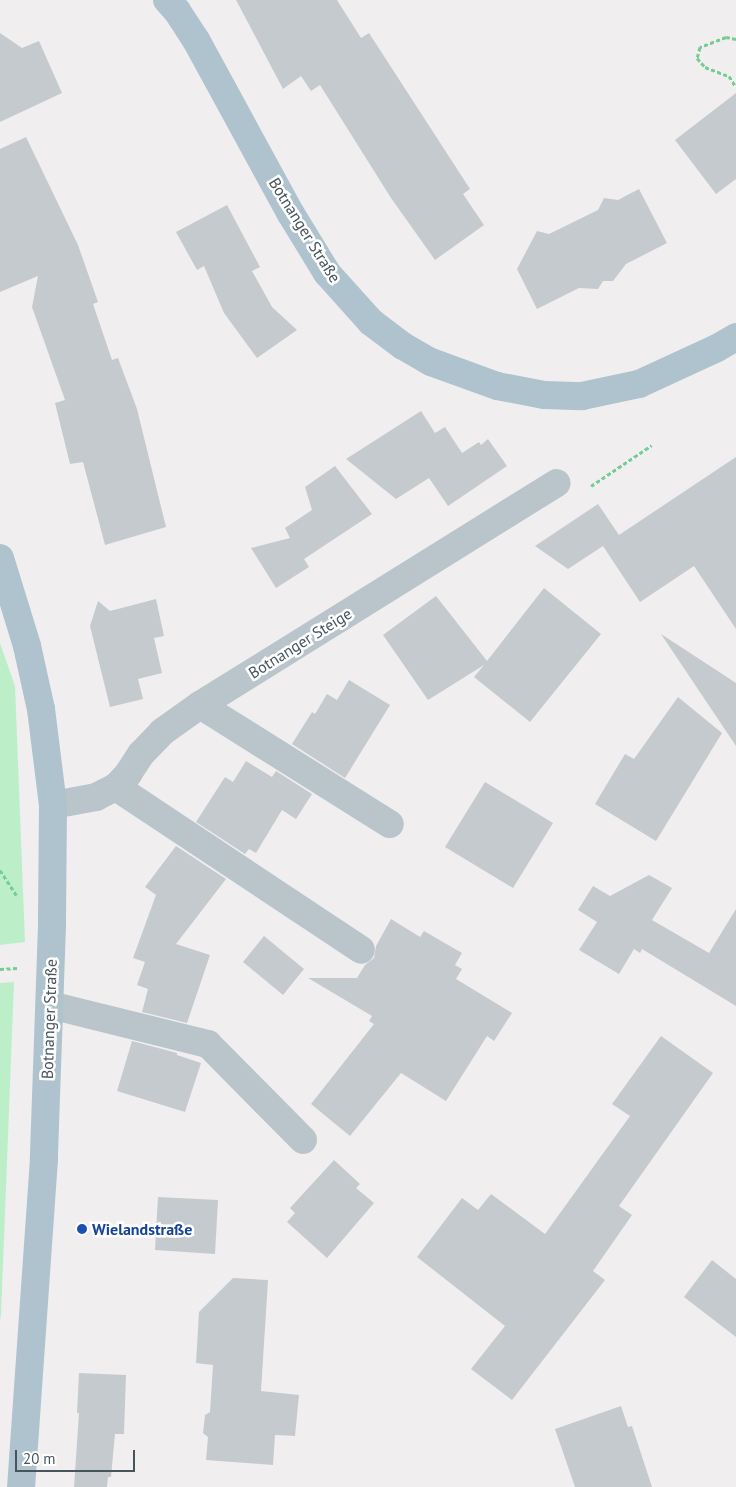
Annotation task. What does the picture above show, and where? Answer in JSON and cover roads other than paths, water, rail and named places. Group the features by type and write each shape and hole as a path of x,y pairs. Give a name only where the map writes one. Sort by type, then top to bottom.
{"main road":[{"name":"Botnanger Straße","path":"166,0 177,10 196,40 291,214 327,273 371,322 424,358 459,374 497,386 544,395 582,396 639,384 736,337"},
{"name":"Botnanger Straße","path":"0,558 28,646 39,700 53,805 50,1005 44,1159 21,1487"}],"street":[{"name":"Botnanger Steige","path":"53,805 96,797 116,787 128,774 141,754 162,732 200,706 557,483"},
{"path":"200,706 390,824"},
{"path":"116,787 361,950"},
{"path":"50,1005 208,1044 303,1140"}],"place":[{"name":"Wielandstraße","path":"82,1229"}]}
